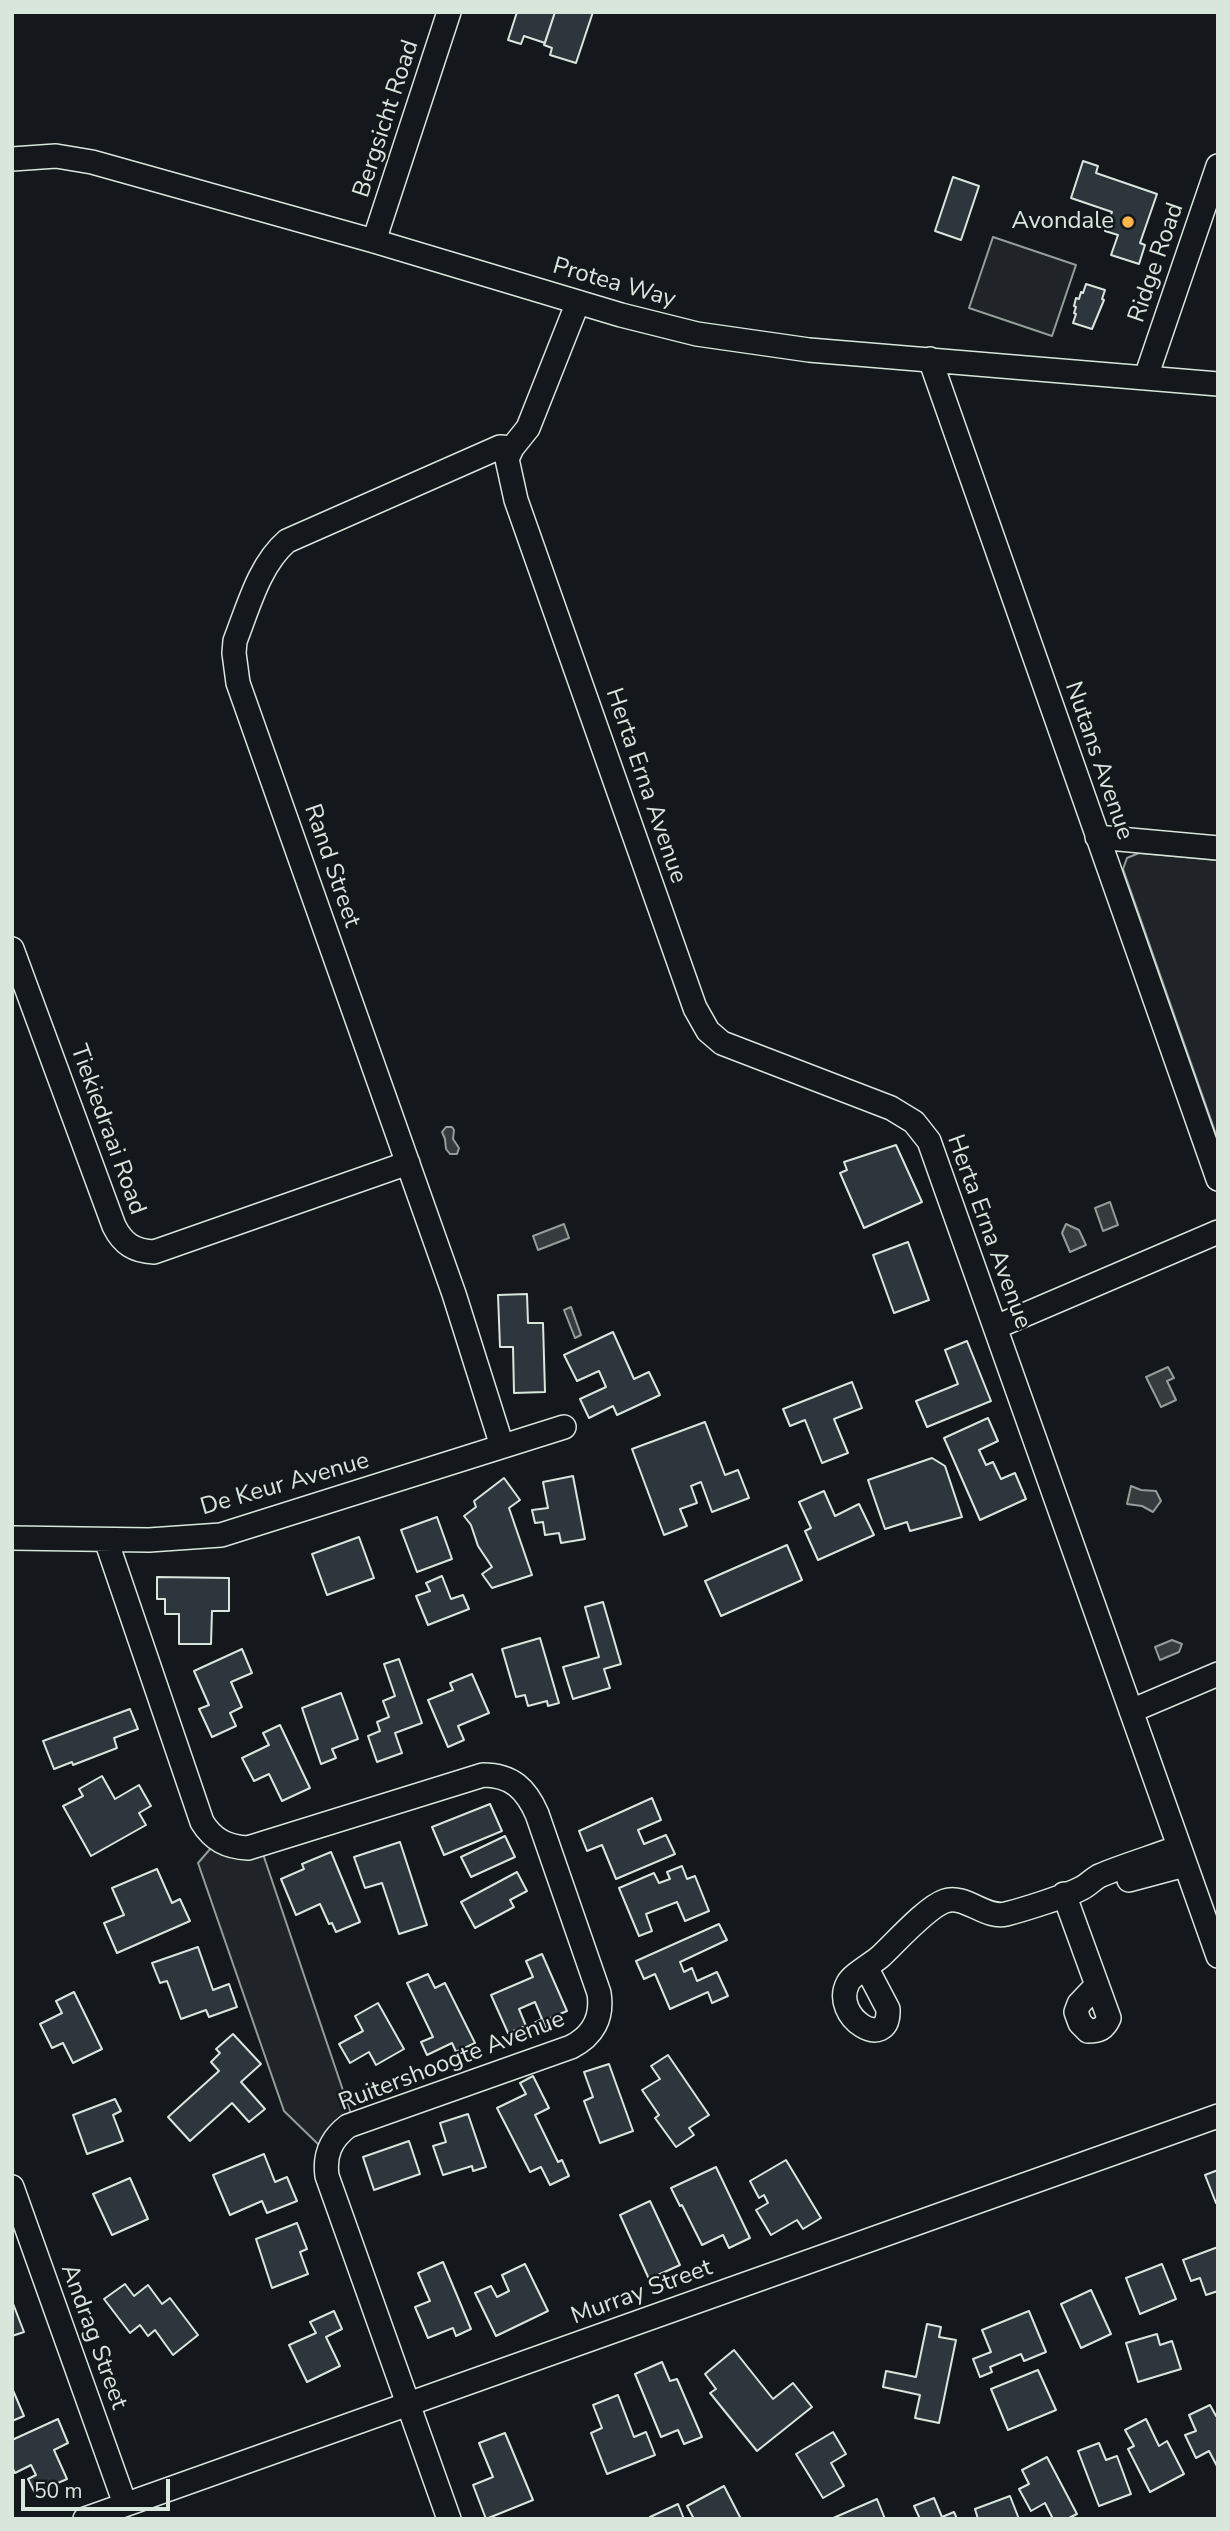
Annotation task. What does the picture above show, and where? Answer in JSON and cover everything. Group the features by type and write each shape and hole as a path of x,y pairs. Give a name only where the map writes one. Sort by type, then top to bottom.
{"street":[{"name":"Bergsicht Road","path":"374,241 449,12"},
{"name":"Protea Way","path":"12,159 56,156 92,162 374,241 664,327 730,340 809,350 1218,384"},
{"name":"Ridge Road","path":"1146,377 1218,166"},
{"path":"512,448 528,428 578,302"},
{"name":"Nutans Avenue","path":"930,359 1218,1180"},
{"name":"Rand Street","path":"502,1446 454,1294 238,683 233,653 235,641 259,583 272,556 286,541 500,447 512,448"},
{"name":"Herta Erna Avenue","path":"512,448 507,459 516,500 700,1020 714,1038 731,1047 891,1108 914,1122 929,1141 1218,1956"},
{"path":"1097,837 1218,848"},
{"name":"Tiekiedraai Road","path":"12,948 114,1226 125,1242 133,1248 154,1252 408,1163"},
{"path":"996,1327 1218,1232"},
{"name":"De Keur Avenue","path":"12,1538 106,1540 221,1535 564,1427"},
{"name":"Ruitershoogte Avenue","path":"106,1540 202,1822 207,1830 223,1843 236,1848 248,1848 484,1775 502,1777 519,1784 531,1800 542,1827 599,1993 600,2011 594,2029 572,2047 348,2126 334,2139 327,2157 327,2176 449,2519"},
{"path":"1131,1711 1218,1674"},
{"path":"867,1969 941,1902 956,1900 996,1915 1004,1914 1073,1891 1097,1877 1125,1874 1182,1856"},
{"path":"1073,1891 1097,1985"},
{"name":"Murray Street","path":"85,2519 1218,2116"},
{"name":"Andrag Street","path":"12,2187 125,2504"}],"shaded area":[{"path":"993,237 1076,265 1052,336 969,308"},
{"path":"1139,853 1218,860 1218,1140 1123,869 1127,858"},
{"path":"446,1127 452,1127 454,1130 453,1139 459,1148 457,1154 450,1154 446,1149 442,1132"},
{"path":"1110,1202 1118,1225 1103,1231 1095,1208"},
{"path":"564,1224 569,1238 538,1250 533,1236"},
{"path":"1066,1224 1079,1230 1086,1245 1070,1252 1062,1233"},
{"path":"571,1307 581,1335 575,1338 564,1310"},
{"path":"1168,1367 1174,1378 1167,1381 1176,1400 1161,1407 1146,1377"},
{"path":"1131,1486 1156,1491 1161,1501 1153,1512 1142,1506 1127,1504"},
{"path":"1172,1640 1182,1644 1179,1652 1160,1660 1155,1647"},
{"path":"211,1848 263,1854 351,2114 320,2146 284,2111 198,1863"}],"building":[{"path":"517,12 555,12 545,43 524,36 521,44 508,40"},
{"path":"555,12 593,12 576,63 550,55 552,48 544,45"},
{"name":"Avondale","path":"1083,161 1098,166 1096,173 1157,194 1140,243 1145,245 1139,264 1111,255 1118,235 1105,231 1112,212 1071,198"},
{"path":"953,177 979,186 961,240 935,231"},
{"path":"1086,284 1105,290 1104,300 1092,329 1073,323 1076,298 1079,299"},
{"path":"896,1145 922,1202 864,1228 840,1173 847,1170 844,1162"},
{"path":"908,1242 929,1300 894,1313 873,1255"},
{"path":"527,1294 528,1323 543,1323 545,1392 514,1393 513,1347 500,1347 498,1295"},
{"path":"613,1332 634,1379 649,1372 660,1395 617,1415 613,1406 589,1418 580,1399 606,1387 599,1371 577,1381 564,1355"},
{"path":"967,1341 991,1401 927,1427 916,1401 958,1384 945,1350"},
{"path":"852,1382 862,1408 834,1419 848,1453 822,1463 805,1420 790,1426 783,1409"},
{"path":"988,1418 998,1441 979,1450 986,1465 993,1462 1001,1479 1015,1473 1026,1499 980,1520 944,1438"},
{"path":"705,1422 725,1475 738,1470 749,1498 712,1512 701,1482 691,1486 697,1503 680,1509 687,1526 664,1535 632,1449"},
{"path":"932,1458 945,1466 962,1517 910,1531 907,1522 885,1529 868,1480"},
{"path":"573,1476 585,1539 561,1543 559,1533 545,1535 543,1522 535,1523 532,1510 548,1508 543,1482"},
{"path":"504,1478 520,1500 509,1508 532,1575 492,1588 482,1574 492,1567 478,1546 471,1525 464,1516 476,1507 474,1501"},
{"path":"824,1491 835,1516 859,1504 874,1535 818,1560 805,1531 811,1528 799,1502"},
{"path":"437,1517 452,1559 417,1572 401,1530"},
{"path":"359,1537 374,1578 327,1595 312,1554"},
{"path":"787,1545 802,1580 721,1616 705,1581"},
{"path":"442,1576 451,1599 463,1595 469,1609 428,1625 416,1596 430,1591 426,1583"},
{"path":"157,1577 229,1578 229,1611 212,1611 211,1644 179,1644 179,1614 165,1614 165,1599 157,1599"},
{"path":"603,1602 621,1664 604,1669 610,1688 573,1699 563,1667 599,1657 585,1607"},
{"path":"540,1638 559,1703 548,1706 547,1701 528,1706 525,1695 516,1697 502,1649"},
{"path":"242,1649 252,1673 231,1682 242,1707 230,1713 236,1726 212,1737 199,1709 209,1705 194,1671"},
{"path":"399,1659 422,1723 395,1733 402,1753 377,1762 368,1736 380,1731 377,1722 389,1717 383,1701 395,1696 384,1664"},
{"path":"472,1674 489,1713 458,1726 464,1740 448,1747 428,1700 453,1690 450,1683"},
{"path":"341,1693 358,1739 332,1749 336,1758 321,1764 302,1708"},
{"path":"130,1709 138,1729 114,1738 117,1748 73,1765 72,1762 54,1769 43,1741"},
{"path":"280,1725 310,1788 282,1801 269,1774 254,1781 242,1758 269,1745 263,1733"},
{"path":"102,1776 115,1799 139,1785 151,1806 139,1813 146,1825 91,1856 63,1806 83,1796 79,1789"},
{"path":"652,1798 661,1820 638,1830 644,1844 666,1835 675,1854 616,1879 602,1845 587,1851 579,1831"},
{"path":"490,1804 502,1831 444,1855 432,1827"},
{"path":"505,1836 515,1857 471,1877 461,1857"},
{"path":"400,1842 427,1925 399,1934 382,1883 365,1888 354,1857"},
{"path":"331,1852 360,1922 336,1932 332,1923 329,1924 320,1904 296,1915 281,1879 304,1869 302,1864"},
{"path":"682,1866 687,1879 695,1876 709,1911 685,1921 677,1902 646,1914 652,1931 639,1936 619,1888 654,1873 659,1883 670,1879 667,1872"},
{"path":"157,1869 172,1903 180,1899 190,1921 117,1953 104,1923 124,1915 112,1888"},
{"path":"517,1872 527,1891 510,1900 514,1907 475,1928 461,1902"},
{"path":"719,1924 727,1940 680,1962 684,1972 692,1968 697,1981 717,1972 728,1996 712,2003 708,1992 670,2009 655,1974 644,1979 636,1961"},
{"path":"198,1947 213,1990 229,1984 237,2007 209,2017 206,2010 181,2019 167,1981 160,1983 152,1963"},
{"path":"542,1954 567,2011 543,2021 547,2031 539,2034 534,2023 542,2019 535,2002 519,2009 526,2026 508,2033 491,1995 533,1977 526,1961"},
{"path":"428,1974 435,1988 445,1983 475,2043 456,2052 452,2043 427,2055 421,2042 433,2037 407,1983"},
{"path":"74,1992 102,2049 73,2063 63,2043 52,2048 40,2024 62,2013 56,2001"},
{"path":"378,2003 404,2049 376,2065 369,2052 350,2063 339,2044 363,2031 355,2016"},
{"path":"233,2034 261,2064 241,2082 265,2109 249,2122 232,2103 190,2141 168,2117 219,2071 211,2062 220,2053 216,2049"},
{"path":"668,2055 709,2115 689,2128 694,2135 676,2147 655,2118 659,2115 642,2090 660,2079 651,2066"},
{"path":"609,2064 633,2131 600,2143 584,2101 593,2097 584,2072"},
{"path":"533,2076 549,2108 535,2115 558,2162 562,2160 569,2176 550,2185 541,2167 530,2172 497,2108 526,2094 520,2083"},
{"path":"115,2099 121,2111 113,2115 123,2141 87,2154 73,2115"},
{"path":"468,2114 486,2167 473,2171 472,2166 443,2175 433,2146 446,2142 440,2123"},
{"path":"409,2141 420,2174 374,2190 363,2157"},
{"path":"264,2154 275,2182 287,2177 297,2201 267,2213 262,2201 230,2215 213,2175"},
{"path":"786,2160 821,2218 803,2229 797,2220 771,2235 756,2210 768,2203 764,2195 759,2198 750,2181"},
{"path":"716,2167 750,2238 729,2248 723,2235 702,2245 671,2188"},
{"path":"1218,2170 1218,2202 1216,2203 1205,2175"},
{"path":"130,2178 148,2219 112,2235 93,2194"},
{"path":"650,2201 680,2265 649,2279 620,2215"},
{"path":"297,2223 307,2249 300,2252 308,2274 272,2288 256,2239"},
{"path":"1218,2247 1218,2291 1206,2295 1200,2278 1191,2281 1183,2260"},
{"path":"443,2262 471,2329 456,2336 453,2328 428,2338 415,2307 430,2301 418,2273"},
{"path":"525,2264 548,2311 496,2336 475,2293 491,2286 497,2297 509,2291 502,2275"},
{"path":"1162,2264 1176,2299 1140,2314 1126,2278"},
{"path":"125,2284 134,2296 148,2285 162,2304 170,2298 198,2335 173,2355 155,2330 148,2336 140,2325 130,2333 104,2299"},
{"path":"1091,2290 1111,2334 1081,2348 1061,2304"},
{"path":"12,2301 24,2332 12,2336"},
{"path":"334,2311 342,2329 326,2337 340,2366 307,2382 289,2345 316,2333 310,2322"},
{"path":"1029,2311 1046,2352 1024,2361 1021,2354 990,2367 992,2372 980,2377 973,2359 991,2352 982,2330"},
{"path":"927,2324 941,2327 939,2337 956,2340 939,2423 915,2418 920,2395 883,2387 886,2371 916,2377"},
{"path":"1157,2334 1160,2345 1172,2341 1181,2369 1138,2382 1126,2343"},
{"path":"734,2350 773,2399 793,2383 812,2407 757,2451 710,2393 716,2389 705,2374"},
{"path":"662,2362 670,2381 677,2379 702,2437 684,2444 678,2430 661,2437 635,2374"},
{"path":"1038,2370 1056,2410 1008,2430 991,2389"},
{"path":"12,2388 24,2416 12,2421"},
{"path":"618,2395 634,2437 646,2432 655,2455 607,2474 591,2433 602,2428 593,2405"},
{"path":"1210,2405 1216,2416 1218,2415 1218,2468 1209,2451 1196,2458 1185,2435 1196,2431 1189,2415"},
{"path":"58,2419 68,2443 54,2450 67,2479 35,2493 28,2479 36,2475 31,2465 15,2473 12,2467 12,2440"},
{"path":"1146,2419 1159,2446 1167,2441 1184,2474 1150,2492 1128,2449 1134,2446 1125,2430"},
{"path":"833,2432 846,2454 831,2463 844,2486 823,2498 796,2454"},
{"path":"505,2433 533,2500 486,2519 473,2485 493,2477 479,2443"},
{"path":"1099,2443 1106,2460 1117,2456 1131,2494 1099,2506 1078,2451"},
{"path":"1047,2457 1077,2514 1067,2519 1053,2519 1045,2503 1031,2511 1019,2489 1029,2484 1022,2470"},
{"path":"724,2486 741,2519 694,2519 687,2506"},
{"path":"1010,2496 1019,2519 978,2519 975,2509"},
{"path":"934,2498 942,2517 954,2512 957,2519 920,2519 914,2506"},
{"path":"877,2499 885,2519 831,2519"},
{"path":"678,2504 684,2519 651,2519 650,2517"}],"place":[{"name":"Avondale","path":"1128,222"}]}
